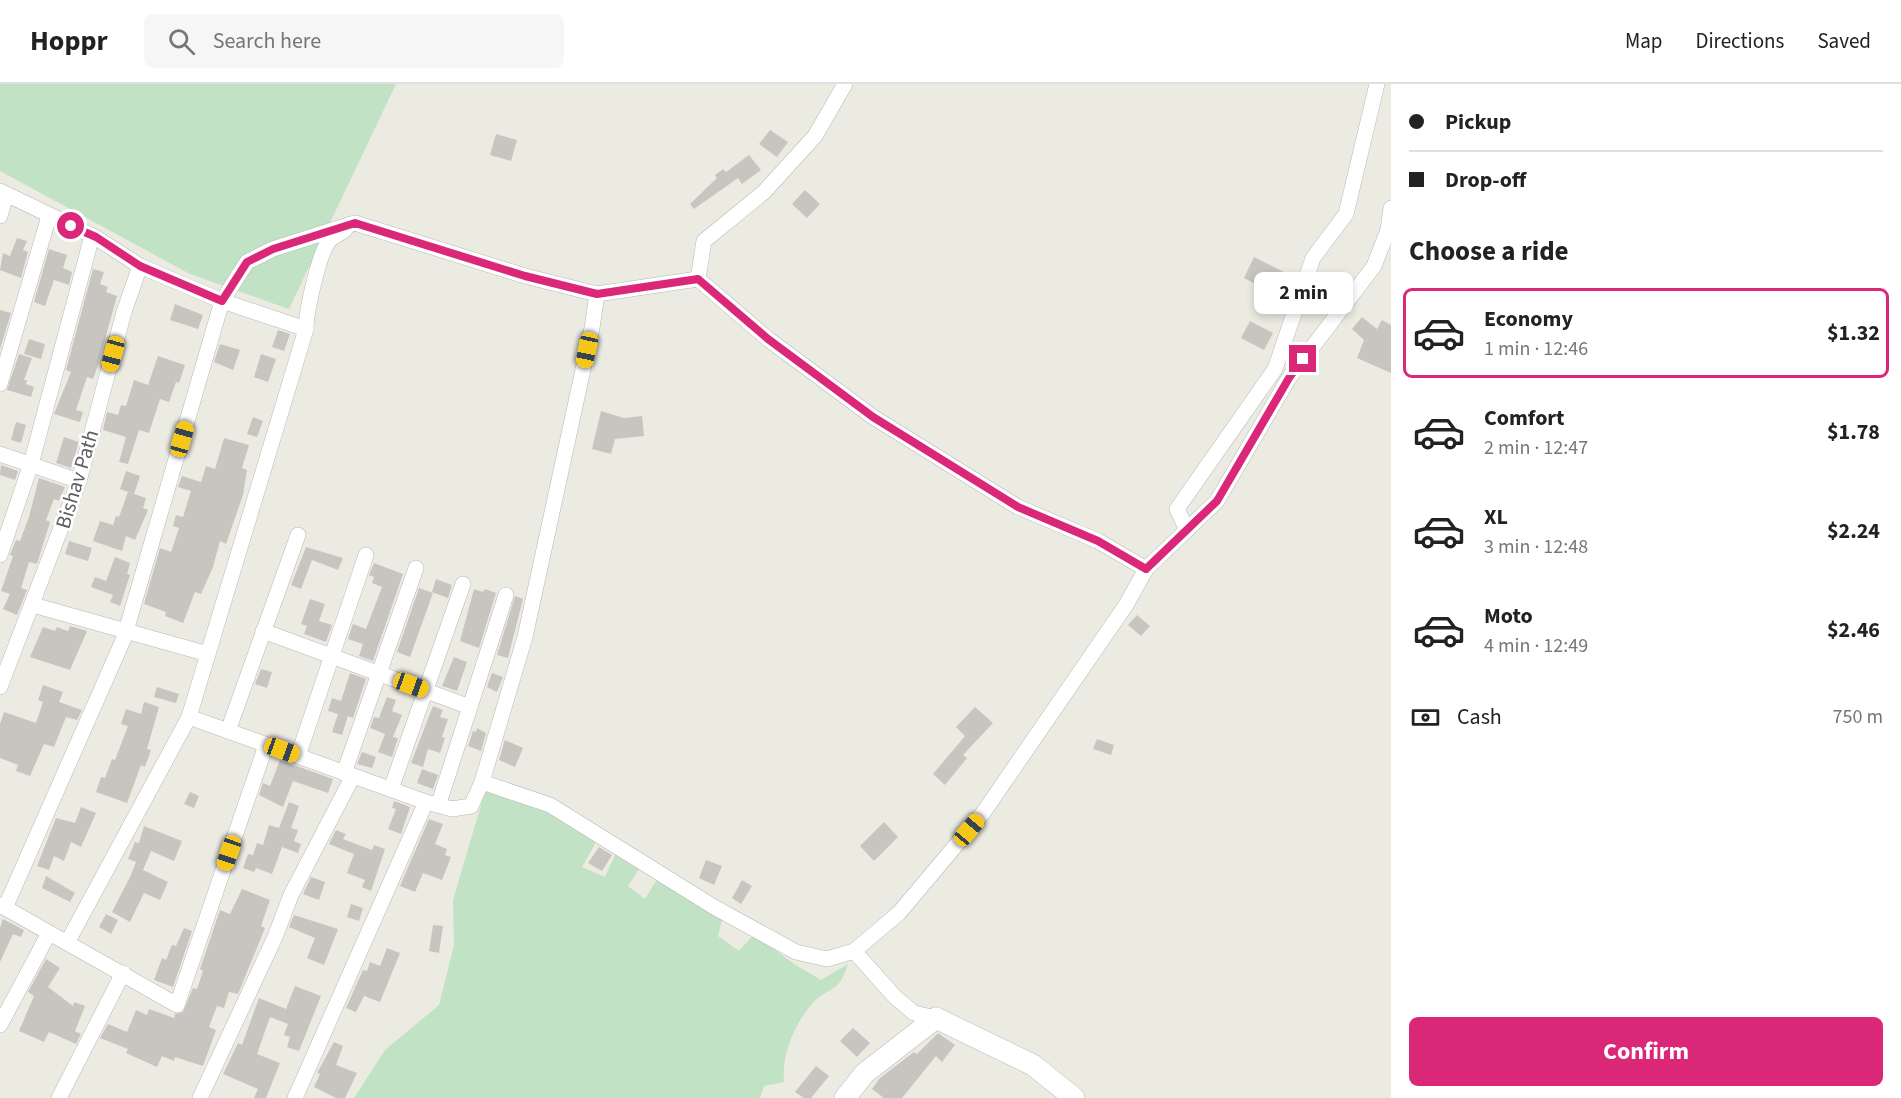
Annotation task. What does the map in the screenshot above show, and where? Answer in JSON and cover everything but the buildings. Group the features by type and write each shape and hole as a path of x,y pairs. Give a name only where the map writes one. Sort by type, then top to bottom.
{"street":[{"path":"698,279 704,241 764,192 815,136 845,84"},
{"path":"1187,530 1177,509 1275,369 1313,258 1346,214 1377,84"},
{"path":"0,216 3,193 92,236 140,266 222,301 306,329"},
{"path":"482,782 550,805 714,907 796,952 827,959 854,951 899,913 983,813 1126,605 1146,569 1217,501 1289,378 1374,266 1388,230 1391,208"},
{"path":"0,384 49,216"},
{"path":"266,745 177,1005 2,906 126,631 222,301 247,262 273,249 355,223 525,276 597,294 698,279 768,339 873,417 1018,507 1098,541 1146,569"},
{"path":"67,943 189,717 306,329 306,314 329,242 355,223"},
{"path":"0,555 31,464 92,236"},
{"name":"Bishav Path","path":"0,687 6,658 33,605 79,481 124,312 140,266"},
{"path":"189,717 433,803 453,809 471,806 482,782 525,637 592,328 597,294"},
{"path":"0,454 79,481"},
{"path":"228,731 298,535"},
{"path":"298,756 366,555"},
{"path":"200,1098 275,937 291,895 349,774 379,674 416,568"},
{"path":"392,789 463,584"},
{"path":"295,1098 433,803 470,707 506,595"},
{"path":"33,605 208,654"},
{"path":"263,631 470,707"},
{"path":"0,1025 49,933"},
{"path":"854,951 895,996 914,1013 936,1018 1033,1065 1074,1098"},
{"path":"59,1098 123,973"},
{"path":"845,1098 865,1073 936,1018"}],"green space":[{"path":"0,84 396,84 289,309 190,274 0,171"},
{"path":"487,785 527,800 596,842 582,867 605,877 616,853 639,869 628,886 645,899 657,879 723,916 718,936 739,951 754,934 794,964 821,980 848,964 841,981 812,1004 794,1031 785,1061 784,1082 764,1086 760,1098 354,1098 385,1050 439,1005 454,945 453,900"}],"route":[{"path":"71,226 96,237 140,266 222,301 247,262 273,249 355,223 525,276 597,294 698,279 768,339 873,417 1018,507 1098,541 1146,569 1217,501 1289,378 1303,359"}]}
